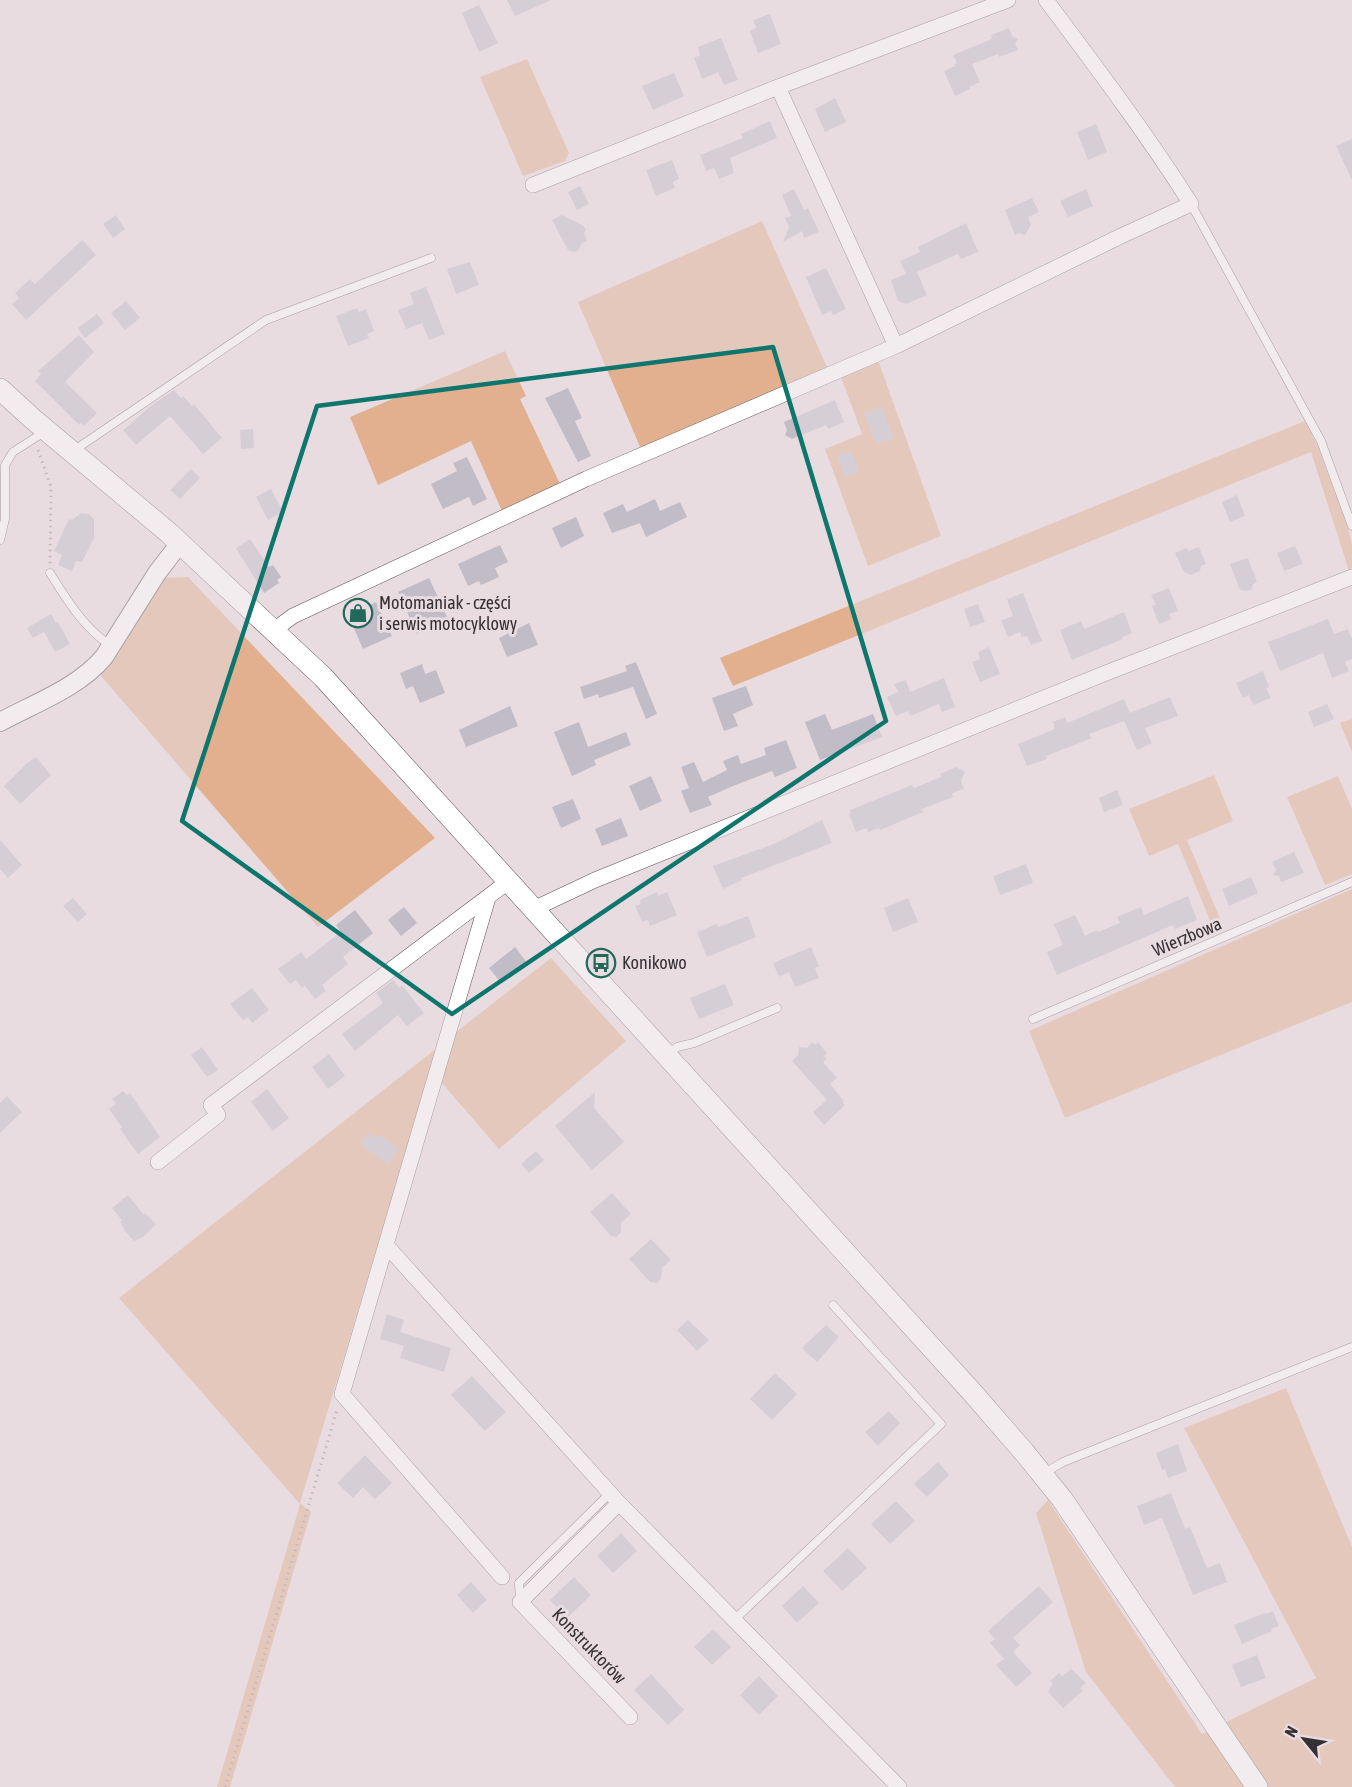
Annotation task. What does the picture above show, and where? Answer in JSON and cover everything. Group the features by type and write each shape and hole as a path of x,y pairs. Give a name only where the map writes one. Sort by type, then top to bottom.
{"main road":[{"path":"0,389 41,432 73,453 180,543 323,677 978,1399 1042,1474 1110,1569 1257,1787"}],"street":[{"path":"533,185 778,87 1008,0"},
{"path":"274,630 293,616 586,479 896,346 1191,204 1163,160 1046,0"},
{"path":"778,87 896,346"},
{"path":"0,722 94,669 157,573 180,543"},
{"path":"536,910 595,880 1106,673 1352,577"},
{"path":"158,1162 218,1115 212,1105 509,881"},
{"path":"488,898 342,1394 502,1577"},
{"path":"386,1245 614,1498 898,1787"},
{"name":"Konstruktorów","path":"614,1498 520,1602 630,1716"}],"lane":[{"path":"1191,204 1321,441 1352,526"},
{"path":"73,453 266,320 431,258"},
{"path":"0,540 5,519 5,465 14,452 41,432"},
{"path":"50,573 73,608 95,635 110,645"},
{"name":"Wierzbowa","path":"1033,1019 1352,882"},
{"path":"667,1056 677,1047 694,1043 777,1008"},
{"path":"734,1620 941,1424 832,1305"},
{"path":"1042,1474 1063,1462 1352,1347"}],"path":[{"path":"41,432 38,450 51,487 50,573"},
{"path":"225,1787 342,1394"}],"highlighted area":[{"path":"773,347 886,721 452,1014 182,821 317,406"}],"shaded area":[{"path":"527,59 569,153 565,161 523,176 480,77"},
{"path":"762,221 827,367 641,449 578,302"},
{"path":"505,351 526,396 520,399 561,486 502,511 471,441 378,485 350,417"},
{"path":"878,360 941,536 868,566 825,449 862,434 841,377"},
{"path":"1305,421 1318,447 1346,522 1352,544 1352,568 1349,571 1311,452 733,686 720,658"},
{"path":"188,577 435,838 318,927 101,676 165,578"},
{"path":"1352,719 1352,752 1340,723"},
{"path":"1214,775 1233,821 1187,840 1224,928 1215,932 1178,844 1149,856 1129,809"},
{"path":"1338,776 1352,809 1352,874 1325,885 1287,797"},
{"path":"1352,889 1352,1002 1065,1118 1029,1031"},
{"path":"551,958 626,1041 499,1149 441,1082 456,1032"},
{"path":"437,1048 300,1503 311,1512 230,1787 217,1787 300,1504 119,1298"},
{"path":"1286,1388 1352,1547 1352,1787 1175,1787 1086,1672 1036,1513 1048,1500 1202,1734 1316,1678 1184,1428"}],"building":[{"path":"507,0 551,0 515,16"},
{"path":"479,5 498,43 479,52 462,13"},
{"path":"770,14 781,44 758,53 750,31 756,28 753,20"},
{"path":"1009,28 1012,36 1018,39 1015,44 1018,50 999,57 998,54 972,64 980,82 955,96 944,71 957,63 953,55 992,39 991,35"},
{"path":"721,38 738,80 724,85 718,72 702,79 694,58 700,55 698,47"},
{"path":"674,73 684,96 653,110 642,86"},
{"path":"835,98 846,122 825,132 815,109"},
{"path":"770,121 777,138 730,158 734,173 719,179 714,168 706,171 700,155 743,138 741,134"},
{"path":"1096,124 1107,152 1088,160 1077,132"},
{"path":"1352,139 1352,180 1336,146"},
{"path":"672,160 679,179 673,182 675,188 656,196 646,170"},
{"path":"580,186 589,204 577,210 568,192"},
{"path":"794,189 804,210 808,208 819,232 804,238 802,231 783,242 789,227 785,218 791,216 782,195"},
{"path":"1086,189 1093,206 1068,217 1060,201"},
{"path":"1032,198 1039,212 1028,217 1031,225 1025,235 1019,233 1015,235 1005,210"},
{"path":"116,215 125,229 113,238 103,224"},
{"path":"562,215 584,226 586,230 584,233 587,241 581,244 579,250 574,252 568,250 552,220"},
{"path":"966,223 978,252 961,259 958,254 917,272 927,295 906,304 898,301 891,280 906,274 900,261 920,252 918,247"},
{"path":"82,240 96,255 26,320 12,304 19,298 15,293 30,279 35,284"},
{"path":"470,262 479,285 456,294 447,269"},
{"path":"826,268 846,309 833,315 831,311 822,315 806,277"},
{"path":"426,287 445,334 429,340 422,323 406,329 398,310 414,304 410,293"},
{"path":"126,301 140,318 125,330 111,313"},
{"path":"357,308 359,312 366,309 374,331 367,334 369,338 348,346 336,316"},
{"path":"97,314 104,323 85,338 78,328"},
{"path":"79,335 94,352 65,382 97,413 84,426 81,423 79,425 35,381 41,374 38,371"},
{"path":"568,388 582,418 575,421 591,456 578,462 545,398"},
{"path":"174,390 192,406 194,404 222,438 203,454 170,416 136,445 123,430"},
{"path":"835,400 844,422 828,429 826,425 792,439 785,435 787,430 784,422"},
{"path":"882,407 894,438 876,444 864,413"},
{"path":"253,429 254,448 241,449 240,430"},
{"path":"851,451 859,472 845,477 837,456"},
{"path":"467,457 487,499 473,506 469,497 443,509 431,484 457,471 453,463"},
{"path":"191,469 200,478 180,499 170,490"},
{"path":"271,489 283,512 268,520 256,497"},
{"path":"1237,495 1245,516 1230,522 1222,502"},
{"path":"655,499 660,511 680,502 687,517 646,537 640,523 612,533 603,513 623,504 627,512"},
{"path":"81,513 89,514 94,519 94,538 82,562 76,561 72,571 58,565 62,555 54,551 69,519 72,520"},
{"path":"576,517 584,536 561,548 552,528"},
{"path":"250,539 269,567 273,565 281,577 277,580 279,583 264,593 236,548"},
{"path":"500,545 508,562 495,568 499,577 481,585 479,581 468,586 458,564"},
{"path":"1295,546 1303,564 1284,571 1277,553"},
{"path":"1199,547 1206,564 1201,566 1200,571 1191,575 1184,572 1175,553 1187,548 1188,551"},
{"path":"1248,558 1257,582 1253,584 1252,589 1246,591 1240,590 1230,564"},
{"path":"429,578 448,619 417,634 398,592"},
{"path":"1169,588 1178,611 1169,614 1171,619 1159,624 1152,606 1156,605 1151,595"},
{"path":"1023,593 1042,641 1031,645 1027,636 1022,637 1020,632 1008,637 1001,620 1013,616 1007,599"},
{"path":"376,602 392,636 363,649 348,615"},
{"path":"978,604 985,622 970,627 964,609"},
{"path":"1124,612 1132,633 1072,660 1060,630 1081,621 1084,629"},
{"path":"51,614 70,644 55,652 44,632 33,638 27,628"},
{"path":"1328,619 1334,634 1348,629 1352,639 1352,659 1345,662 1349,671 1332,678 1323,653 1280,671 1268,642"},
{"path":"529,623 538,645 507,657 499,638"},
{"path":"989,647 1000,674 980,682 972,662 980,659 978,652"},
{"path":"636,662 657,714 646,719 633,687 599,698 598,694 584,699 580,687 627,671 625,666"},
{"path":"422,664 425,674 436,670 445,693 420,703 413,686 406,689 400,673"},
{"path":"1263,671 1269,687 1266,688 1271,698 1253,705 1249,695 1243,698 1236,683"},
{"path":"944,678 955,707 942,712 939,704 910,716 908,711 896,716 887,697 898,692 894,684 906,680 910,692"},
{"path":"746,686 753,705 733,714 738,726 724,731 712,698"},
{"path":"1170,697 1178,716 1145,728 1152,743 1137,750 1124,721 1089,734 1092,738 1027,766 1018,744 1055,729 1053,722 1065,717 1067,723 1124,699 1130,713"},
{"path":"1327,704 1334,719 1314,727 1308,712"},
{"path":"510,706 518,726 466,747 459,730"},
{"path":"825,714 832,730 873,714 882,737 820,760 805,722"},
{"path":"579,722 588,747 626,732 631,745 594,760 596,765 572,776 554,732"},
{"path":"786,740 797,768 775,777 772,771 733,786 708,797 712,805 690,813 681,791 689,788 681,767 694,762 703,782 727,770 723,761 738,755 741,764 766,755 764,748"},
{"path":"36,757 51,775 20,804 4,786"},
{"path":"956,767 965,772 961,781 964,789 952,793 953,797 922,809 923,812 880,830 879,828 868,832 867,828 856,832 849,814 851,814 850,810 912,785 914,788 941,777 940,774"},
{"path":"651,776 662,801 640,811 629,786"},
{"path":"1117,790 1123,805 1104,812 1099,798"},
{"path":"573,799 581,819 561,828 552,807"},
{"path":"621,818 628,836 602,846 595,829"},
{"path":"822,820 832,843 741,878 742,880 723,889 713,866 774,844"},
{"path":"0,840 22,865 8,878 0,869"},
{"path":"1294,852 1304,873 1281,882 1279,876 1273,875 1276,870 1272,862"},
{"path":"1026,864 1033,883 1000,895 993,876"},
{"path":"1251,877 1258,893 1229,906 1222,889"},
{"path":"657,892 658,896 667,892 677,915 650,926 648,920 642,922 635,906 641,904 640,900"},
{"path":"1188,896 1197,920 1175,929 1173,925 1057,975 1047,952 1063,945 1054,924 1075,915 1085,936 1120,923 1117,917 1141,907 1144,915"},
{"path":"73,898 87,914 78,922 63,906"},
{"path":"908,898 918,922 893,932 884,908"},
{"path":"404,907 417,923 401,936 388,920"},
{"path":"355,910 373,933 343,957 348,964 322,985 326,991 315,999 305,986 302,988 296,980 290,984 278,969 301,952 306,959 341,932 336,925"},
{"path":"748,916 756,937 707,957 697,932"},
{"path":"515,947 528,964 502,984 489,968"},
{"path":"811,947 819,966 815,968 819,978 795,987 789,972 779,977 773,963"},
{"path":"393,980 399,988 402,985 424,1013 407,1026 398,1015 355,1051 342,1034 383,1003 376,993"},
{"path":"725,984 734,1005 699,1019 690,998"},
{"path":"252,988 269,1010 252,1023 248,1017 243,1020 230,1004"},
{"path":"812,1042 815,1045 818,1042 827,1053 824,1056 827,1059 823,1062 837,1078 830,1084 845,1105 824,1125 813,1112 827,1100 792,1061 798,1055 799,1047 807,1048"},
{"path":"202,1047 218,1070 207,1077 191,1055"},
{"path":"329,1054 345,1076 328,1089 312,1067"},
{"path":"267,1089 289,1118 273,1131 251,1102"},
{"path":"123,1091 127,1095 130,1093 160,1137 138,1154 109,1109 116,1104 112,1099"},
{"path":"595,1092 594,1108 624,1142 592,1170 555,1126"},
{"path":"7,1096 22,1112 0,1133 0,1103"},
{"path":"368,1133 375,1138 378,1134 398,1148 388,1165 360,1144"},
{"path":"536,1151 544,1160 529,1173 521,1164"},
{"path":"612,1193 631,1214 621,1223 621,1232 617,1237 611,1236 590,1212"},
{"path":"128,1195 143,1214 145,1213 156,1224 143,1237 134,1241 112,1208"},
{"path":"651,1239 671,1260 662,1268 661,1279 657,1283 650,1282 629,1259"},
{"path":"387,1314 404,1320 400,1332 451,1348 444,1372 400,1358 404,1346 380,1339"},
{"path":"688,1320 709,1340 697,1351 677,1330"},
{"path":"826,1325 839,1337 817,1362 802,1348"},
{"path":"775,1373 797,1394 772,1420 750,1399"},
{"path":"472,1376 506,1412 485,1431 451,1395"},
{"path":"889,1411 900,1423 878,1446 865,1432"},
{"path":"1178,1444 1187,1471 1168,1478 1165,1469 1162,1470 1156,1453"},
{"path":"365,1455 392,1483 375,1499 363,1487 353,1498 337,1483"},
{"path":"938,1462 949,1475 927,1497 914,1484"},
{"path":"1171,1493 1185,1529 1190,1527 1207,1568 1220,1563 1227,1582 1193,1595 1162,1518 1144,1525 1137,1506"},
{"path":"896,1501 915,1521 890,1544 871,1524"},
{"path":"621,1533 637,1551 613,1573 597,1556"},
{"path":"848,1548 867,1568 842,1591 823,1571"},
{"path":"574,1577 591,1595 567,1618 550,1600"},
{"path":"471,1582 487,1600 473,1613 457,1595"},
{"path":"803,1586 819,1603 797,1623 782,1606"},
{"path":"1039,1586 1053,1602 1013,1638 1020,1645 1013,1652 1032,1673 1016,1687 996,1665 1004,1659 990,1643 995,1639 988,1631"},
{"path":"1273,1611 1279,1626 1242,1644 1234,1625"},
{"path":"713,1629 731,1647 712,1665 694,1647"},
{"path":"1257,1655 1266,1678 1241,1687 1232,1665"},
{"path":"1071,1669 1086,1683 1080,1688 1083,1691 1063,1708 1048,1692 1053,1683 1050,1681 1059,1673 1062,1676"},
{"path":"651,1674 684,1710 668,1725 634,1690"},
{"path":"759,1676 778,1696 759,1715 740,1695"}],"place":[{"name":"Motomaniak - części i serwis motocyklowy","path":"358,613"},
{"name":"Konikowo","path":"601,963"}]}
